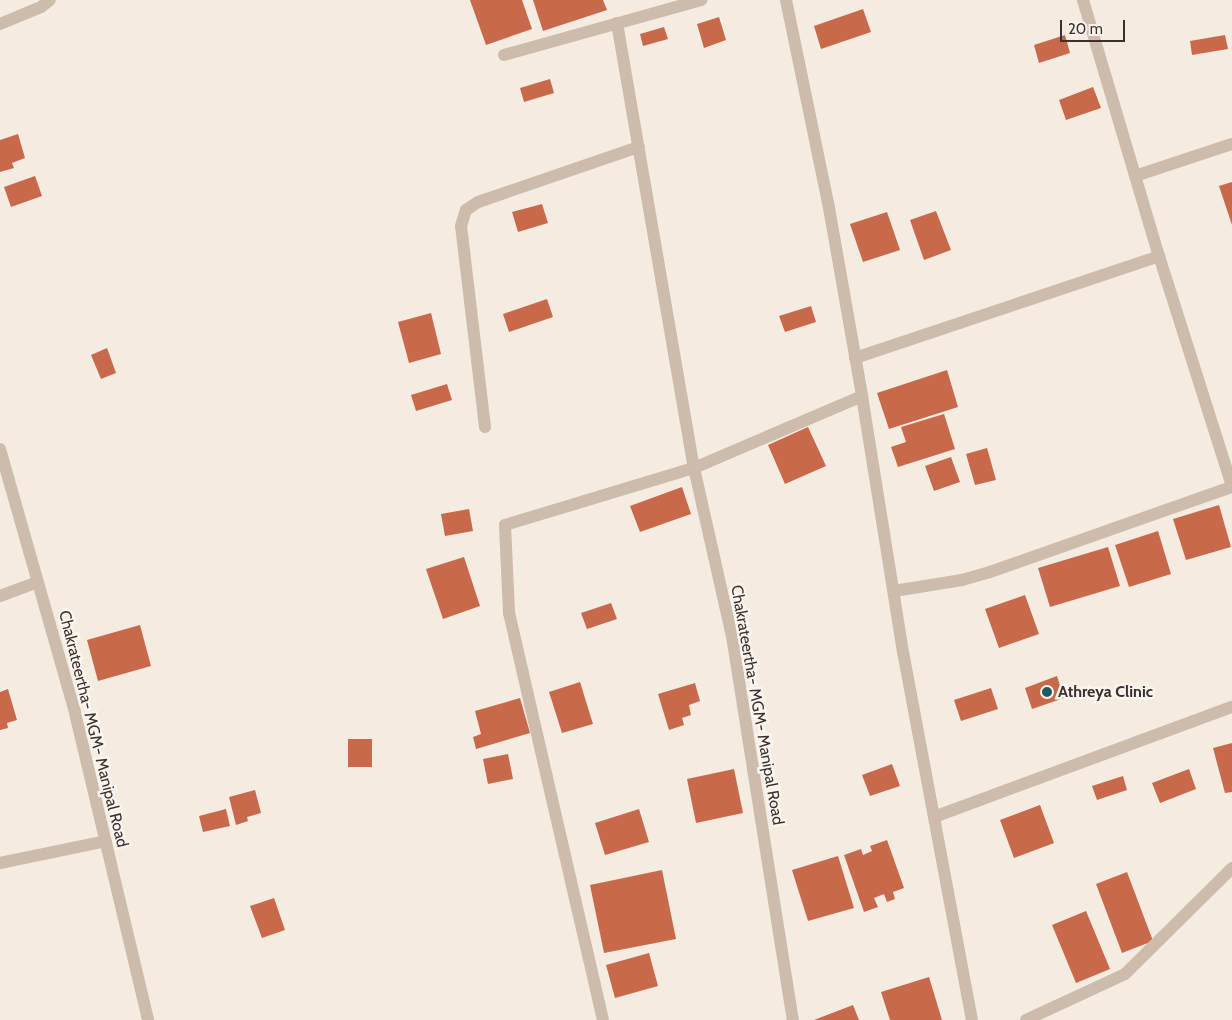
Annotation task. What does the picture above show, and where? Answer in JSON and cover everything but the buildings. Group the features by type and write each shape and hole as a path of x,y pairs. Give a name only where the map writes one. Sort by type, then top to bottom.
{"street":[{"path":"0,24 41,7 50,0"},
{"path":"504,55 701,0"},
{"path":"786,0 856,358 894,591 972,1020"},
{"path":"894,591 962,580 990,572 1232,487 1159,256 1083,0"},
{"name":"Chakrateertha- MGM- Manipal Road","path":"617,24 694,468 732,636 793,1020"},
{"path":"1135,176 1232,144"},
{"path":"485,427 461,226 466,210 478,202 639,147"},
{"path":"856,358 1159,256"},
{"path":"603,1020 509,613 505,525 694,468 862,396"},
{"name":"Chakrateertha- MGM- Manipal Road","path":"0,448 75,713 148,1020"},
{"path":"0,596 38,582"},
{"path":"934,817 1232,707"},
{"path":"0,863 106,841"},
{"path":"1026,1020 1125,974 1232,868"}],"place":[{"name":"Athreya Clinic","path":"1047,692"}]}
